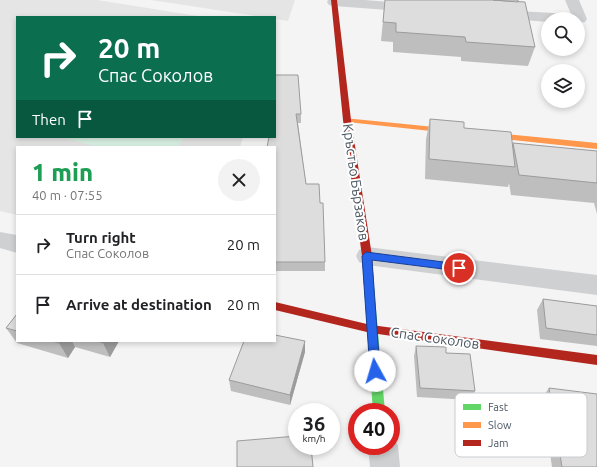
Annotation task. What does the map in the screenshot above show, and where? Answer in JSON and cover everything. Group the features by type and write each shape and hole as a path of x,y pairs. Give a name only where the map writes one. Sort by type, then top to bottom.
{"street":[{"path":"572,0 577,12"},
{"path":"334,1 430,9"},
{"name":"Кръстьо Бързаков","path":"334,1 347,120 366,256 378,403"},
{"path":"486,13 541,17"},
{"path":"347,120 597,146"},
{"path":"0,240 16,244"},
{"path":"366,256 597,285"},
{"name":"Спас Соколов","path":"276,306 371,329 597,360"},
{"path":"384,455 385,467"}],"shaded area":[{"path":"0,0 97,0 198,16 16,16 16,138 243,138 240,146 16,146 16,215 0,211"},
{"path":"151,0 295,0 288,21 276,19 276,16 256,16"}],"green space":[{"path":"63,138 184,138 178,146 95,146"}],"building":[{"path":"385,0 493,0 525,2 535,47 466,42 465,37 396,32 396,23 383,22"},
{"path":"493,0 518,0 518,2"},
{"path":"276,75 298,75 301,114 296,114 306,184 319,184 320,203 323,203 325,262 276,262 276,146 267,146 269,138 276,138"},
{"path":"430,119 464,122 464,128 511,132 515,167 429,159"},
{"path":"513,143 597,151 597,183 519,175"},
{"path":"543,299 597,306 597,335 546,328"},
{"path":"16,315 16,331 6,328"},
{"path":"276,335 305,341 290,395 229,380 244,342 276,342"},
{"path":"416,346 446,347 446,353 470,354 475,391 420,388"},
{"path":"549,388 597,394 597,467 562,467 560,457 587,457 587,393 550,393"},
{"path":"288,437 288,455 312,455 313,467 237,467 237,441"}],"traffic: fast":[{"path":"369,286 378,403"}],"traffic: slow":[{"path":"347,120 597,146"}],"traffic: jam":[{"path":"334,0 347,120 367,256 369,286"},
{"path":"276,306 371,329 597,360"}],"route":[{"path":"375,371 366,256 459,268"}]}
